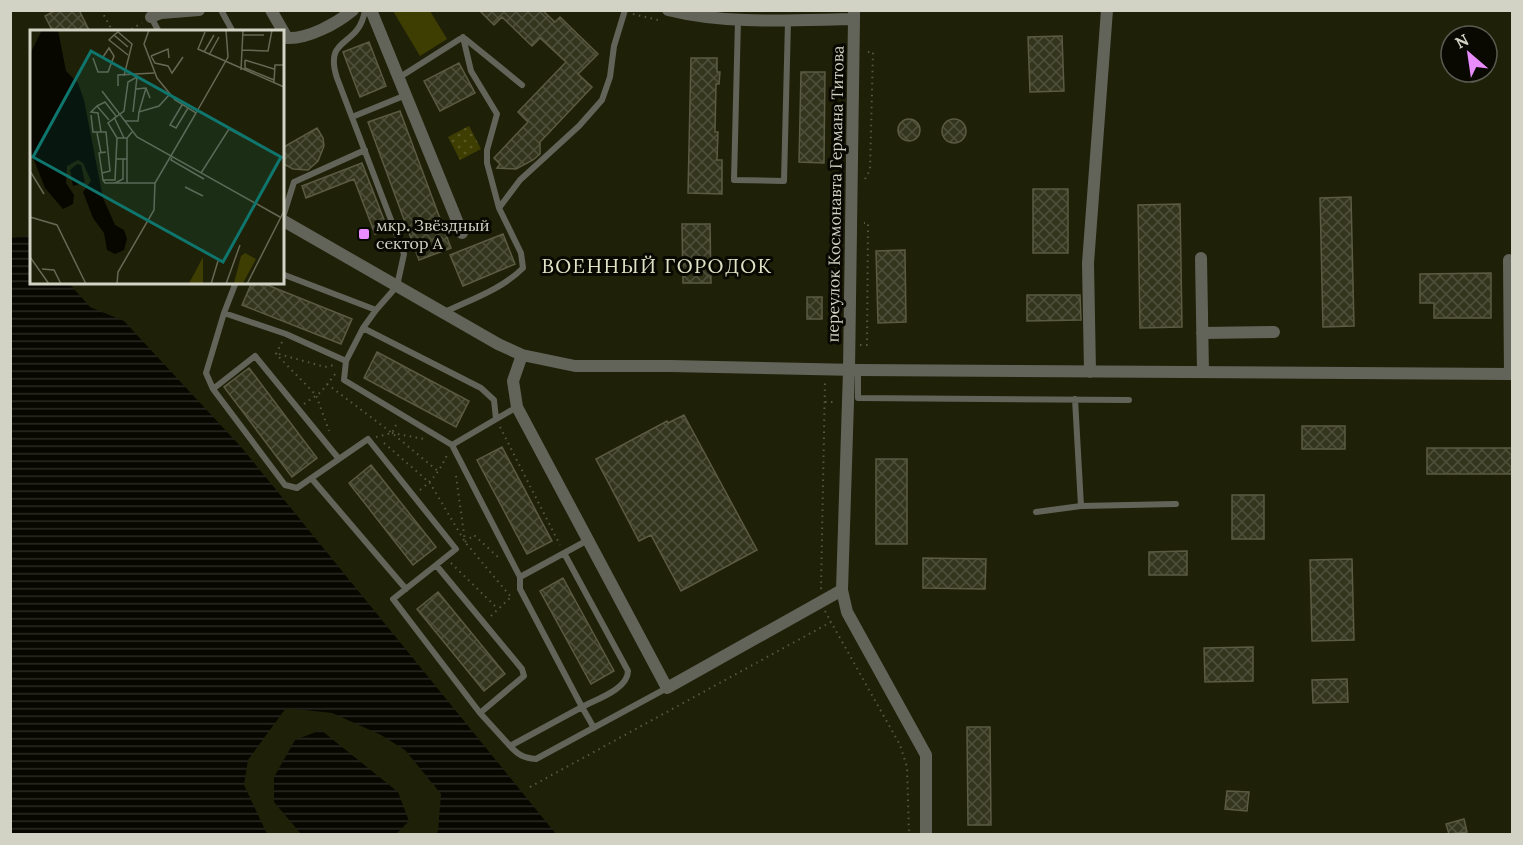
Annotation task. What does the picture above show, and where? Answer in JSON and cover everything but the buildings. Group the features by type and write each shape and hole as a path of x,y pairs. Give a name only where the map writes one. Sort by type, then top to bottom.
{"street":[{"path":"151,14 199,10"},
{"path":"271,10 280,30"},
{"path":"284,39 323,28 352,10"},
{"path":"371,10 462,233"},
{"path":"668,10 738,19 788,21 854,15"},
{"path":"1090,372 1088,263 1107,10"},
{"name":"переулок Космонавта Германа Титова","path":"854,15 853,370 842,590 847,612 927,755 926,834"},
{"path":"284,221 498,344 522,355 575,366 1511,374 1509,260"},
{"path":"1201,258 1203,372"},
{"path":"1202,333 1274,332"},
{"path":"522,355 513,381 517,407 667,688 842,590"}],"lane":[{"path":"221,10 231,30"},
{"path":"365,10 361,27 357,33 335,50 333,60 404,254 397,286 363,328 346,362 344,380 452,445 520,577 520,589 594,728"},
{"path":"499,208 520,180 579,126 602,100 610,77 614,46 625,10"},
{"path":"151,14 158,30"},
{"path":"738,19 734,180 784,181 788,21"},
{"path":"400,77 463,37"},
{"path":"444,312 494,289 513,278 523,268 521,253 499,208 487,163 487,150 497,114 471,71 463,37"},
{"path":"463,37 522,85"},
{"path":"352,117 406,95"},
{"path":"284,214 294,182 365,150"},
{"path":"284,275 376,310"},
{"path":"235,284 206,373 213,389 280,481 291,488 297,488 312,479 368,439 456,549 393,599 480,712 517,754 526,759 536,759 667,688"},
{"path":"224,314 286,334 346,362"},
{"path":"363,328 481,388 494,400 496,419"},
{"path":"213,389 255,356 339,459"},
{"path":"853,370 858,398 1129,400"},
{"path":"1075,399 1081,506"},
{"path":"452,445 517,407"},
{"path":"312,479 406,589"},
{"path":"1036,512 1081,506 1176,504"},
{"path":"520,577 588,540"},
{"path":"510,746 620,687 628,677 628,671 564,553"},
{"path":"436,565 516,659 524,676 480,712"}],"path":[{"path":"101,10 112,30"},
{"path":"129,30 151,14"},
{"path":"276,354 286,334"},
{"path":"276,354 325,367 346,362"},
{"path":"276,354 316,396 331,438"},
{"path":"298,409 316,396 346,362"},
{"path":"327,384 439,472"},
{"path":"392,433 401,414"},
{"path":"496,419 564,553"},
{"path":"368,439 392,433 432,441"},
{"path":"376,437 430,483 465,542 511,597"},
{"path":"413,495 430,483 439,472 452,445"},
{"path":"455,466 465,542"},
{"path":"465,542 474,535 505,563"},
{"path":"446,558 498,609"},
{"path":"484,622 520,589"},
{"path":"530,787 831,622 900,745 907,767 909,834"}],"shaded area":[{"path":"393,11 430,11 447,39 420,56"},
{"path":"469,126 481,149 460,160 448,137"},
{"path":"28,236 30,239 30,284 70,284 90,307 124,321 242,448 556,834 436,834 441,794 405,750 381,735 332,713 286,708 248,760 244,785 267,834 11,834 10,238"},
{"path":"321,730 398,792 409,821 396,834 301,834 274,802 274,777 295,740"}],"place":[{"name":"мкр. Звёздный сектор А","path":"364,234"}],"district":[{"name":"ВОЕННЫЙ ГОРОДОК","path":"657,265"}]}
